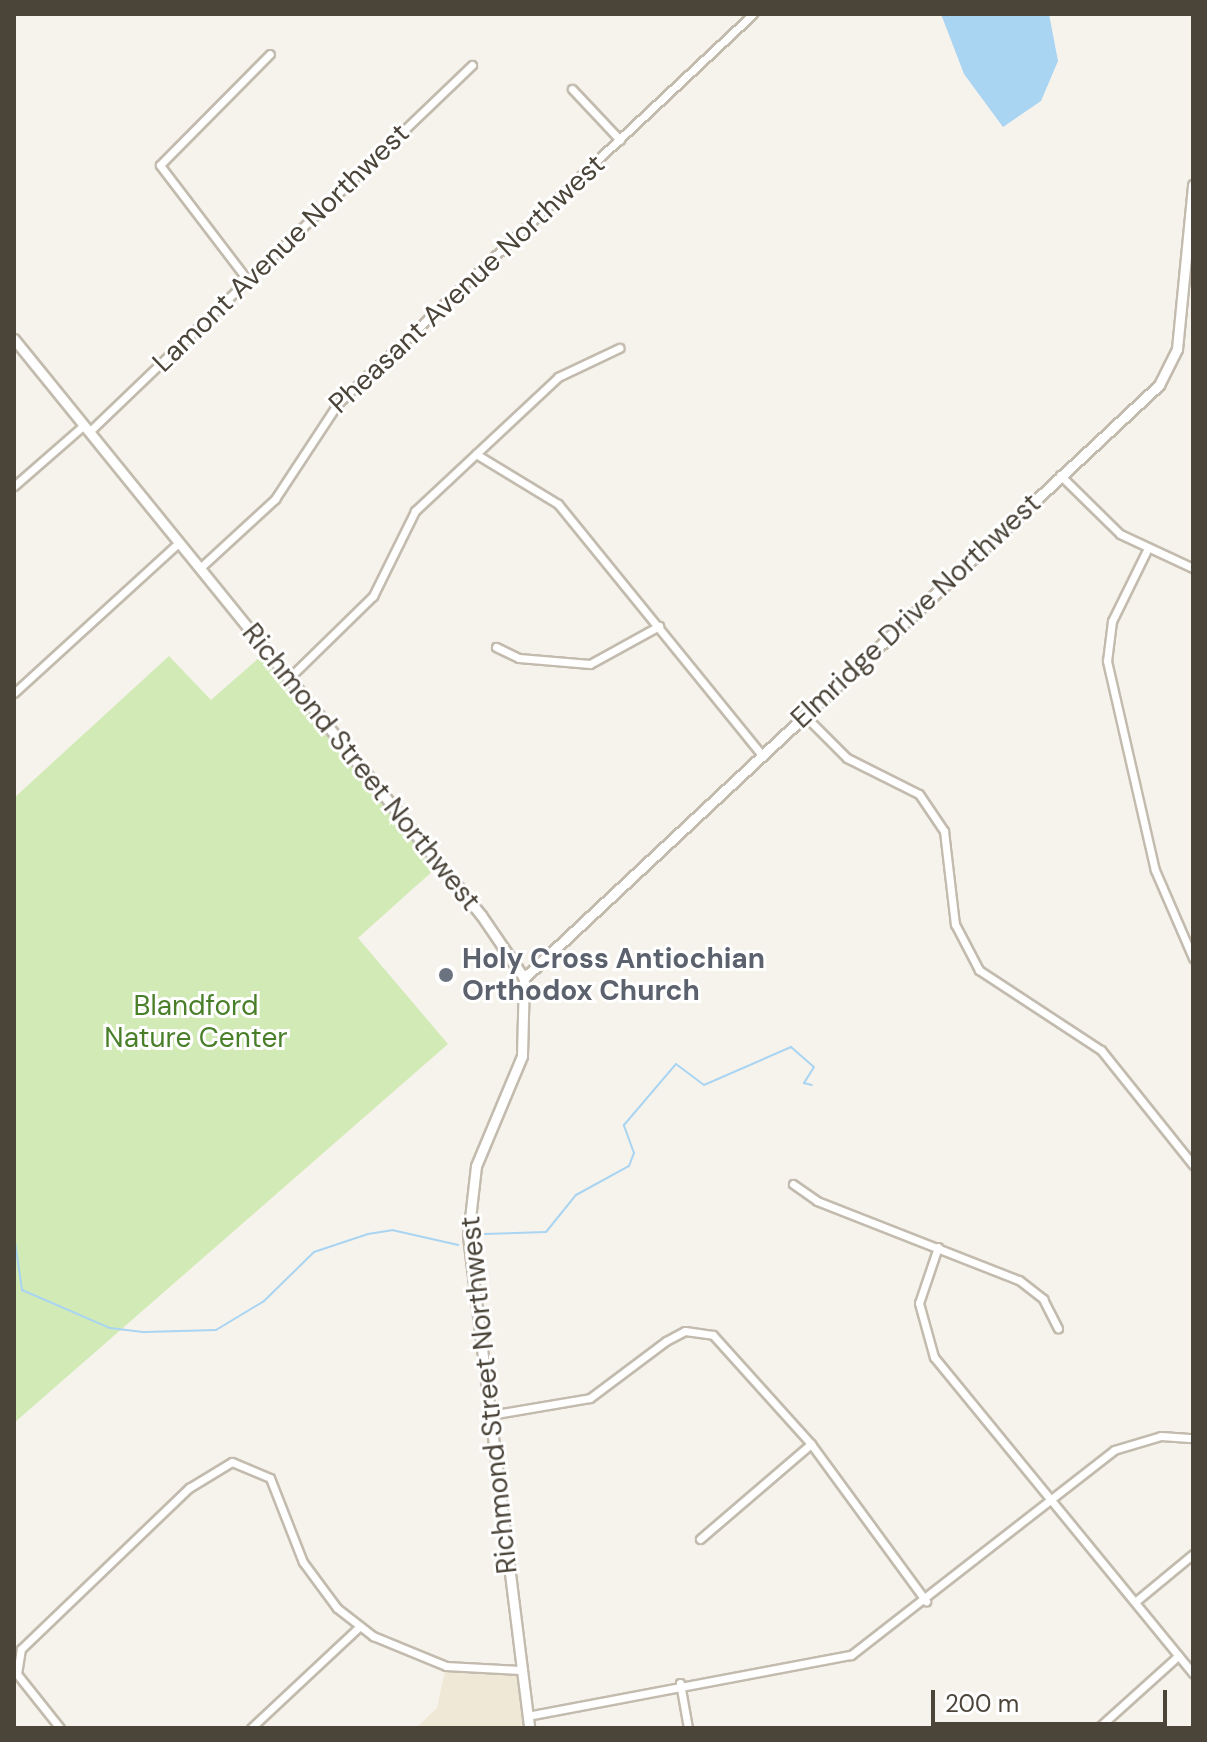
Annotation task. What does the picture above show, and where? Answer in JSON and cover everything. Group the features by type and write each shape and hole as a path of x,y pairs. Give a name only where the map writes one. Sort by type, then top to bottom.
{"street":[{"name":"Pheasant Avenue Northwest","path":"200,568 275,499 327,415 753,14"},
{"path":"249,282 160,165 270,54"},
{"name":"Lamont Avenue Northwest","path":"14,486 87,428 249,282 472,65"},
{"path":"572,89 620,140"},
{"name":"Elmridge Drive Northwest","path":"524,978 1159,385 1173,362 1193,185"},
{"name":"Richmond Street Northwest","path":"14,339 500,939 524,978 522,1056 479,1156 468,1203 490,1415 529,1728"},
{"path":"289,678 367,604 410,517 566,371 619,348"},
{"path":"476,454 558,504 763,756"},
{"path":"1060,475 1146,552 1193,568"},
{"path":"14,693 178,543"},
{"path":"1146,552 1112,621 1107,661 1155,870 1193,958"},
{"path":"496,647 519,658 590,664 616,656 659,626"},
{"path":"805,716 847,758 919,794 944,831 955,924 979,970 1101,1050 1193,1165"},
{"path":"793,1184 817,1201 1026,1284 1058,1328"},
{"path":"938,1247 921,1291 921,1331 934,1357 1193,1673"},
{"path":"490,1415 590,1398 666,1341 698,1331 727,1346 811,1444 926,1601"},
{"path":"527,1716 633,1701 680,1683 820,1666 875,1641 1050,1500 1130,1443 1193,1438"},
{"path":"700,1539 811,1444"},
{"path":"60,1728 22,1685 21,1649 195,1483 232,1462 270,1478 303,1562 360,1626 446,1666 520,1670"},
{"path":"1135,1602 1193,1554"},
{"path":"251,1728 360,1626"},
{"path":"1098,1728 1178,1656"},
{"path":"680,1683 688,1728"}],"shaded area":[{"path":"446,1666 520,1670 529,1728 416,1728 437,1708"}],"green space":[{"name":"Blandford Nature Center","path":"169,656 211,700 261,656 435,869 358,938 448,1044 14,1423 14,798"}],"water":[{"path":"941,14 1049,14 1058,61 1041,101 1003,127 964,74"}],"waterway":[{"path":"483,1234 546,1232 576,1195 629,1166 634,1153 624,1125 676,1064 704,1085 791,1047 814,1067 804,1083 812,1085"},
{"path":"14,1235 22,1290 110,1328 145,1332 216,1330 264,1301 314,1252 368,1234 392,1230 458,1245"}],"place":[{"name":"Holy Cross Antiochian Orthodox Church","path":"446,975"}]}
